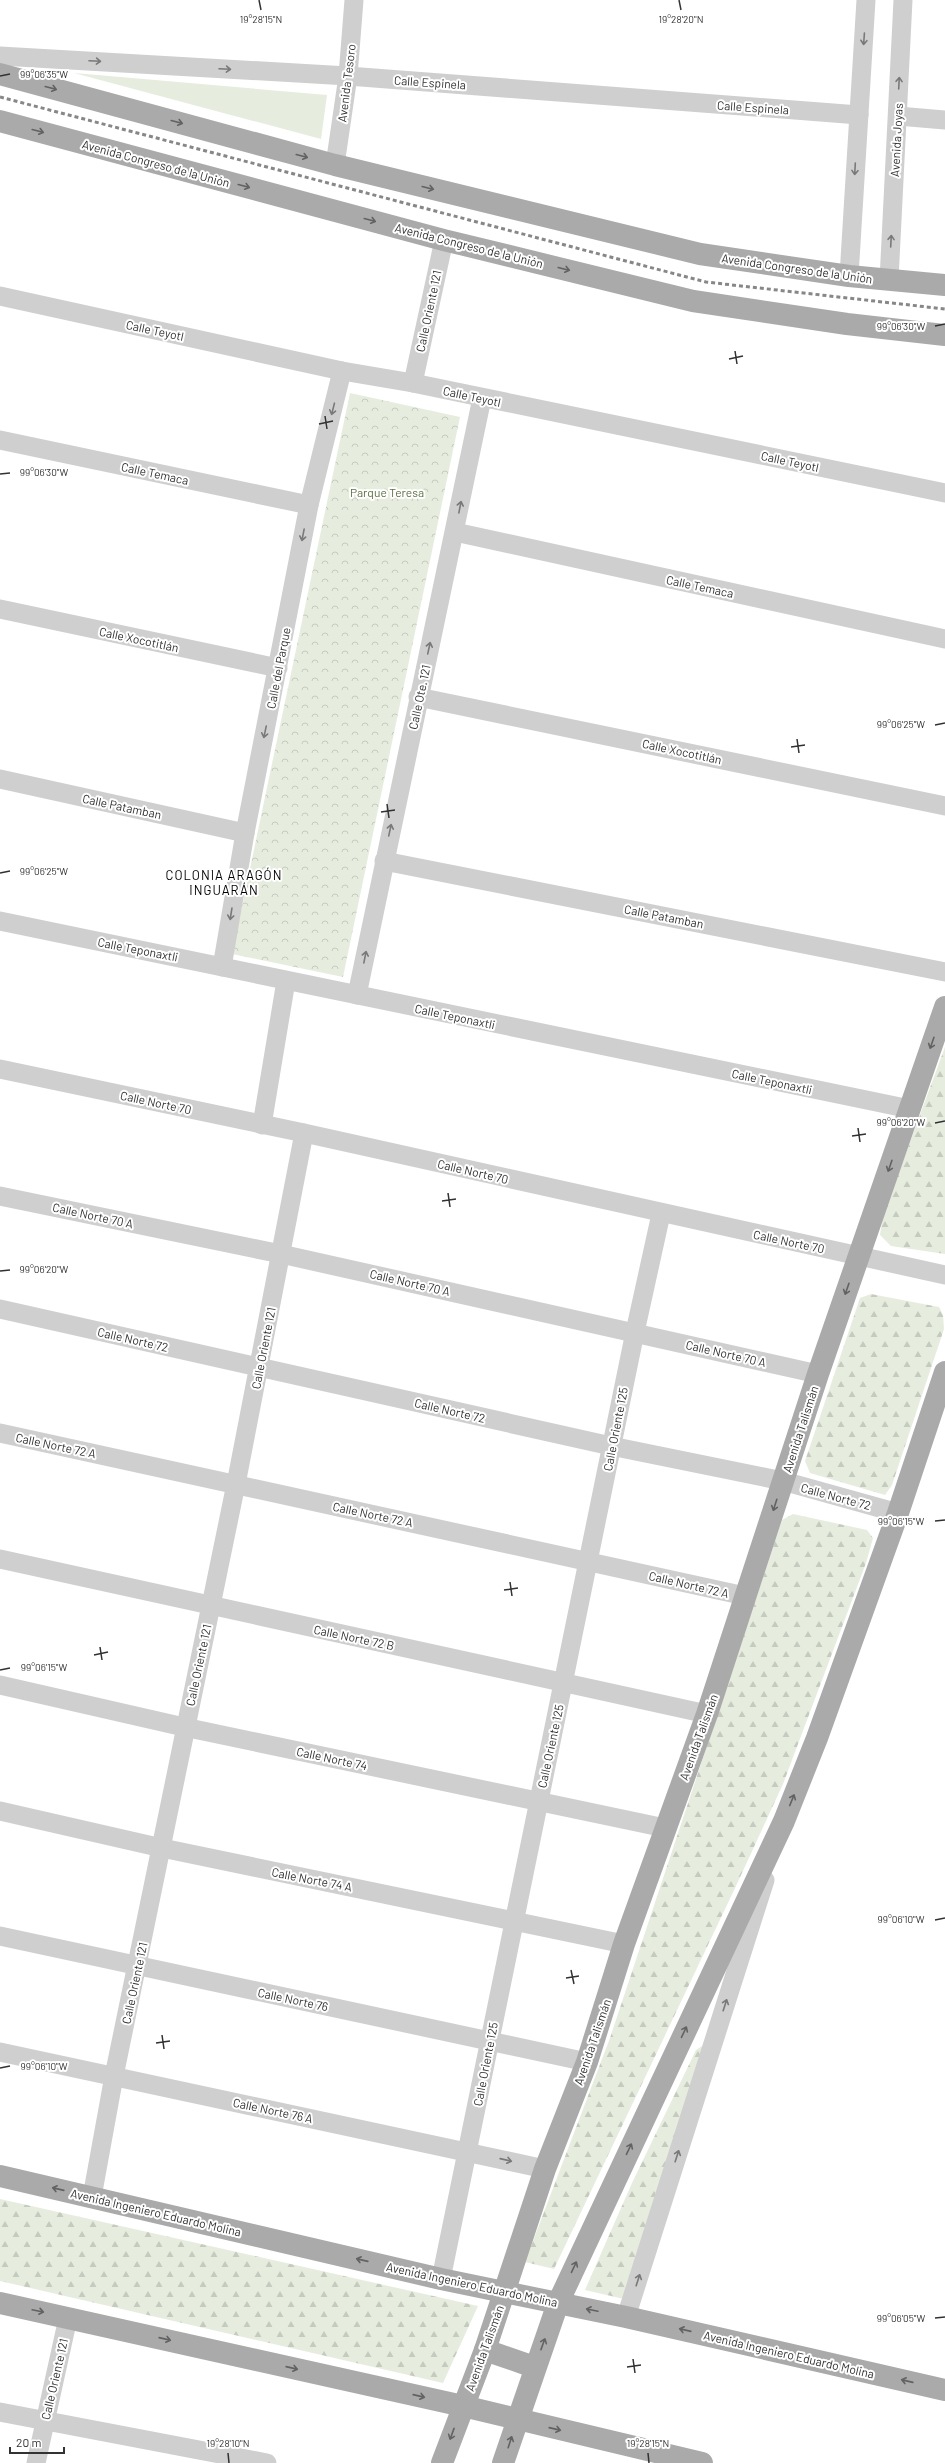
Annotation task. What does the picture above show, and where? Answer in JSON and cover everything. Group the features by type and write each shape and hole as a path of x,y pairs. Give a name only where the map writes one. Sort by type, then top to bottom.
{"main road":[{"name":"Avenida Congreso de la Unión","path":"0,74 335,165 700,254 849,276 945,285"},
{"name":"Avenida Congreso de la Unión","path":"0,121 444,240 693,301 847,324 945,335"},
{"name":"Avenida Talismán","path":"442,2463 485,2350 545,2169 587,2062 624,1944 707,1714 818,1374 945,1007"},
{"path":"503,2463 534,2368 558,2303 784,1821 817,1738 898,1513 945,1372"},
{"name":"Avenida Ingeniero Eduardo Molina","path":"0,2176 440,2279 626,2317 945,2390"},
{"path":"0,2303 463,2406 702,2463"},
{"path":"485,2350 534,2368"}],"street":[{"name":"Avenida Tesoro","path":"335,165 348,76 354,0"},
{"path":"849,276 866,0"},
{"name":"Avenida Joyas","path":"889,280 903,0"},
{"name":"Calle Espinela","path":"0,56 348,76 859,115"},
{"path":"898,116 945,120"},
{"name":"Calle Oriente 121","path":"413,383 444,240"},
{"name":"Calle Teyotl","path":"0,296 342,371 413,383 945,493"},
{"name":"Calle del Parque","path":"222,967 245,832 309,505 342,371"},
{"name":"Calle Ote. 121","path":"357,996 418,697 455,532 482,398"},
{"name":"Calle Temaca","path":"0,440 309,505"},
{"name":"Calle Temaca","path":"455,532 945,639"},
{"name":"Calle Xocotitlán","path":"0,609 278,668"},
{"name":"Calle Xocotitlán","path":"418,697 945,806"},
{"name":"Calle Patamban","path":"0,779 245,832"},
{"name":"Calle Patamban","path":"384,861 945,972"},
{"name":"Calle Teponaxtli","path":"0,921 357,996 910,1109"},
{"path":"262,1124 286,981"},
{"name":"Calle Norte 70","path":"0,1069 304,1133 661,1214 859,1255 945,1275"},
{"name":"Calle Oriente 121","path":"92,2197 114,2076 162,1848 184,1727 236,1484 282,1254 304,1133"},
{"name":"Calle Norte 70 A","path":"0,1196 282,1254 818,1374"},
{"name":"Calle Oriente 125","path":"440,2279 468,2152 489,2041 589,1561 634,1332 661,1214"},
{"name":"Calle Norte 72","path":"0,1309 611,1446 783,1481 898,1513"},
{"name":"Calle Norte 72 A","path":"0,1433 745,1596"},
{"name":"Calle Norte 72 B","path":"0,1559 707,1714"},
{"name":"Calle Norte 74","path":"0,1685 184,1727 665,1828"},
{"name":"Calle Norte 74 A","path":"0,1811 162,1848 515,1920 624,1944"},
{"path":"626,2317 784,1821"},
{"name":"Calle Norte 76","path":"0,1936 587,2062"},
{"name":"Calle Norte 76 A","path":"0,2052 545,2169"},
{"name":"Calle Oriente 121","path":"36,2463 44,2421 68,2318"},
{"path":"0,2412 267,2463"}],"green space":[{"path":"74,73 327,95 321,139"},
{"name":"Parque Teresa","path":"350,393 460,417 343,977 232,954"},
{"path":"945,1047 945,1254 891,1246 880,1235 883,1215"},
{"path":"871,1294 939,1307 943,1315 944,1329 892,1485 885,1495 810,1473 805,1461 860,1298"},
{"path":"793,1514 867,1530 873,1538 866,1563 783,1784 554,2269 525,2262 610,2038 782,1520"},
{"path":"710,2041 624,2299 585,2290 632,2183 696,2050"},
{"path":"0,2199 478,2306 443,2383 0,2281"}],"railway":[{"path":"0,97 706,282 945,309"}],"district":[{"name":"COLONIA ARAGÓN INGUARÁN","path":"224,882"}]}
